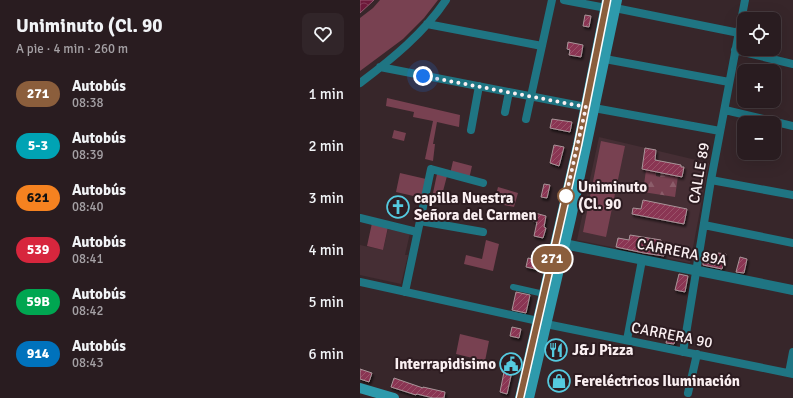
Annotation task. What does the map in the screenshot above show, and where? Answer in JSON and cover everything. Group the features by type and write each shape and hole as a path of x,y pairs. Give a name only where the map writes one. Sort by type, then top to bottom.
{"main road":[{"path":"529,398 542,323 544,294 590,108 605,59 611,4"},
{"path":"520,398 564,244 611,4"},
{"path":"360,388 382,396 394,398"}],"street":[{"path":"360,83 402,49 427,24 446,0"},
{"path":"526,119 552,0"},
{"path":"564,0 611,4 737,33"},
{"name":"CALLE 89","path":"743,12 745,0"},
{"path":"427,24 542,46"},
{"name":"CALLE 89","path":"683,352 711,180 737,44"},
{"path":"736,50 793,64"},
{"path":"605,59 729,82"},
{"path":"380,68 720,131"},
{"path":"471,130 479,86"},
{"path":"505,112 508,92"},
{"path":"725,110 793,126"},
{"path":"405,292 431,169 483,183"},
{"path":"711,180 793,195"},
{"path":"360,218 418,232"},
{"path":"420,221 483,232"},
{"path":"704,225 793,244"},
{"name":"CARRERA 89A","path":"564,244 793,290"},
{"path":"627,340 642,260"},
{"name":"CARRERA 90","path":"360,282 542,323 791,373"},
{"path":"513,287 544,294"},
{"path":"791,373 793,352"},
{"path":"688,393 697,354"}],"shaded area":[{"path":"599,137 709,163 690,263 577,240"},
{"path":"388,229 410,233 405,255 408,255 401,284 360,275 360,245 383,250"}],"green space":[{"path":"380,0 438,0 424,18 403,39 360,71 360,18 373,8"},
{"path":"387,98 460,115 459,127 437,122 433,144 435,144 433,161 425,159 433,121 413,117 414,112 386,106"},
{"path":"394,130 406,133 404,141 392,138"},
{"path":"601,141 625,146 606,237 583,232"},
{"path":"453,161 472,166 469,179 450,174"},
{"path":"646,170 656,172 656,176 660,177 661,173 678,176 675,197 643,192"},
{"path":"400,173 426,179 422,198 396,192"},
{"path":"437,174 447,176 442,195 433,193"},
{"path":"498,187 518,193 514,207 494,203"},
{"path":"372,223 388,227 383,250 367,246"},
{"path":"486,240 499,244 493,271 464,264 466,255 482,259"},
{"path":"460,334 489,341 485,361 456,354"}],"water":[{"path":"360,0 374,0 360,13"}],"building":[{"path":"585,15 591,16 589,27 583,26"},
{"path":"568,42 583,45 581,57 569,55 570,50 567,49"},
{"path":"552,119 572,122 570,132 550,128"},
{"path":"554,145 564,147 559,166 550,163"},
{"path":"645,148 656,150 655,160 681,165 681,167 684,167 682,177 642,169"},
{"path":"544,184 550,185 547,198 541,197"},
{"path":"643,200 687,209 684,224 632,214 633,208 641,209"},
{"path":"535,213 546,216 544,227 546,228 543,238 534,236 537,222 533,221"},
{"path":"630,235 661,240 661,242 666,243 664,256 616,247 618,238 629,240"},
{"path":"718,253 726,254 722,269 703,265 703,262 715,265"},
{"path":"740,257 747,259 744,273 736,272"},
{"path":"528,258 537,260 535,269 526,267"},
{"path":"679,274 688,276 685,292 675,290"},
{"path":"516,292 530,295 526,313 512,310"},
{"path":"512,327 521,329 519,338 510,336"},
{"path":"667,338 675,340 674,344 666,343"},
{"path":"505,361 514,362 507,394 500,392 504,372 502,372"},
{"path":"360,369 372,373 369,382 360,379"},
{"path":"394,378 423,388 445,392 444,398 416,395 391,387"}],"bus line":[{"name":"271","path":"520,398 578,145 607,0"}],"place":[{"name":"Uniminuto (Cl. 90","path":"566,196"},
{"name":"capilla Nuestra Señora del Carmen","path":"398,207"},
{"name":"J&J Pizza","path":"556,350"},
{"name":"Interrapidisimo","path":"511,364"},
{"name":"Fereléctricos Iluminación","path":"559,381"}],"route":[{"path":"423,76 586,107 566,196"}]}
